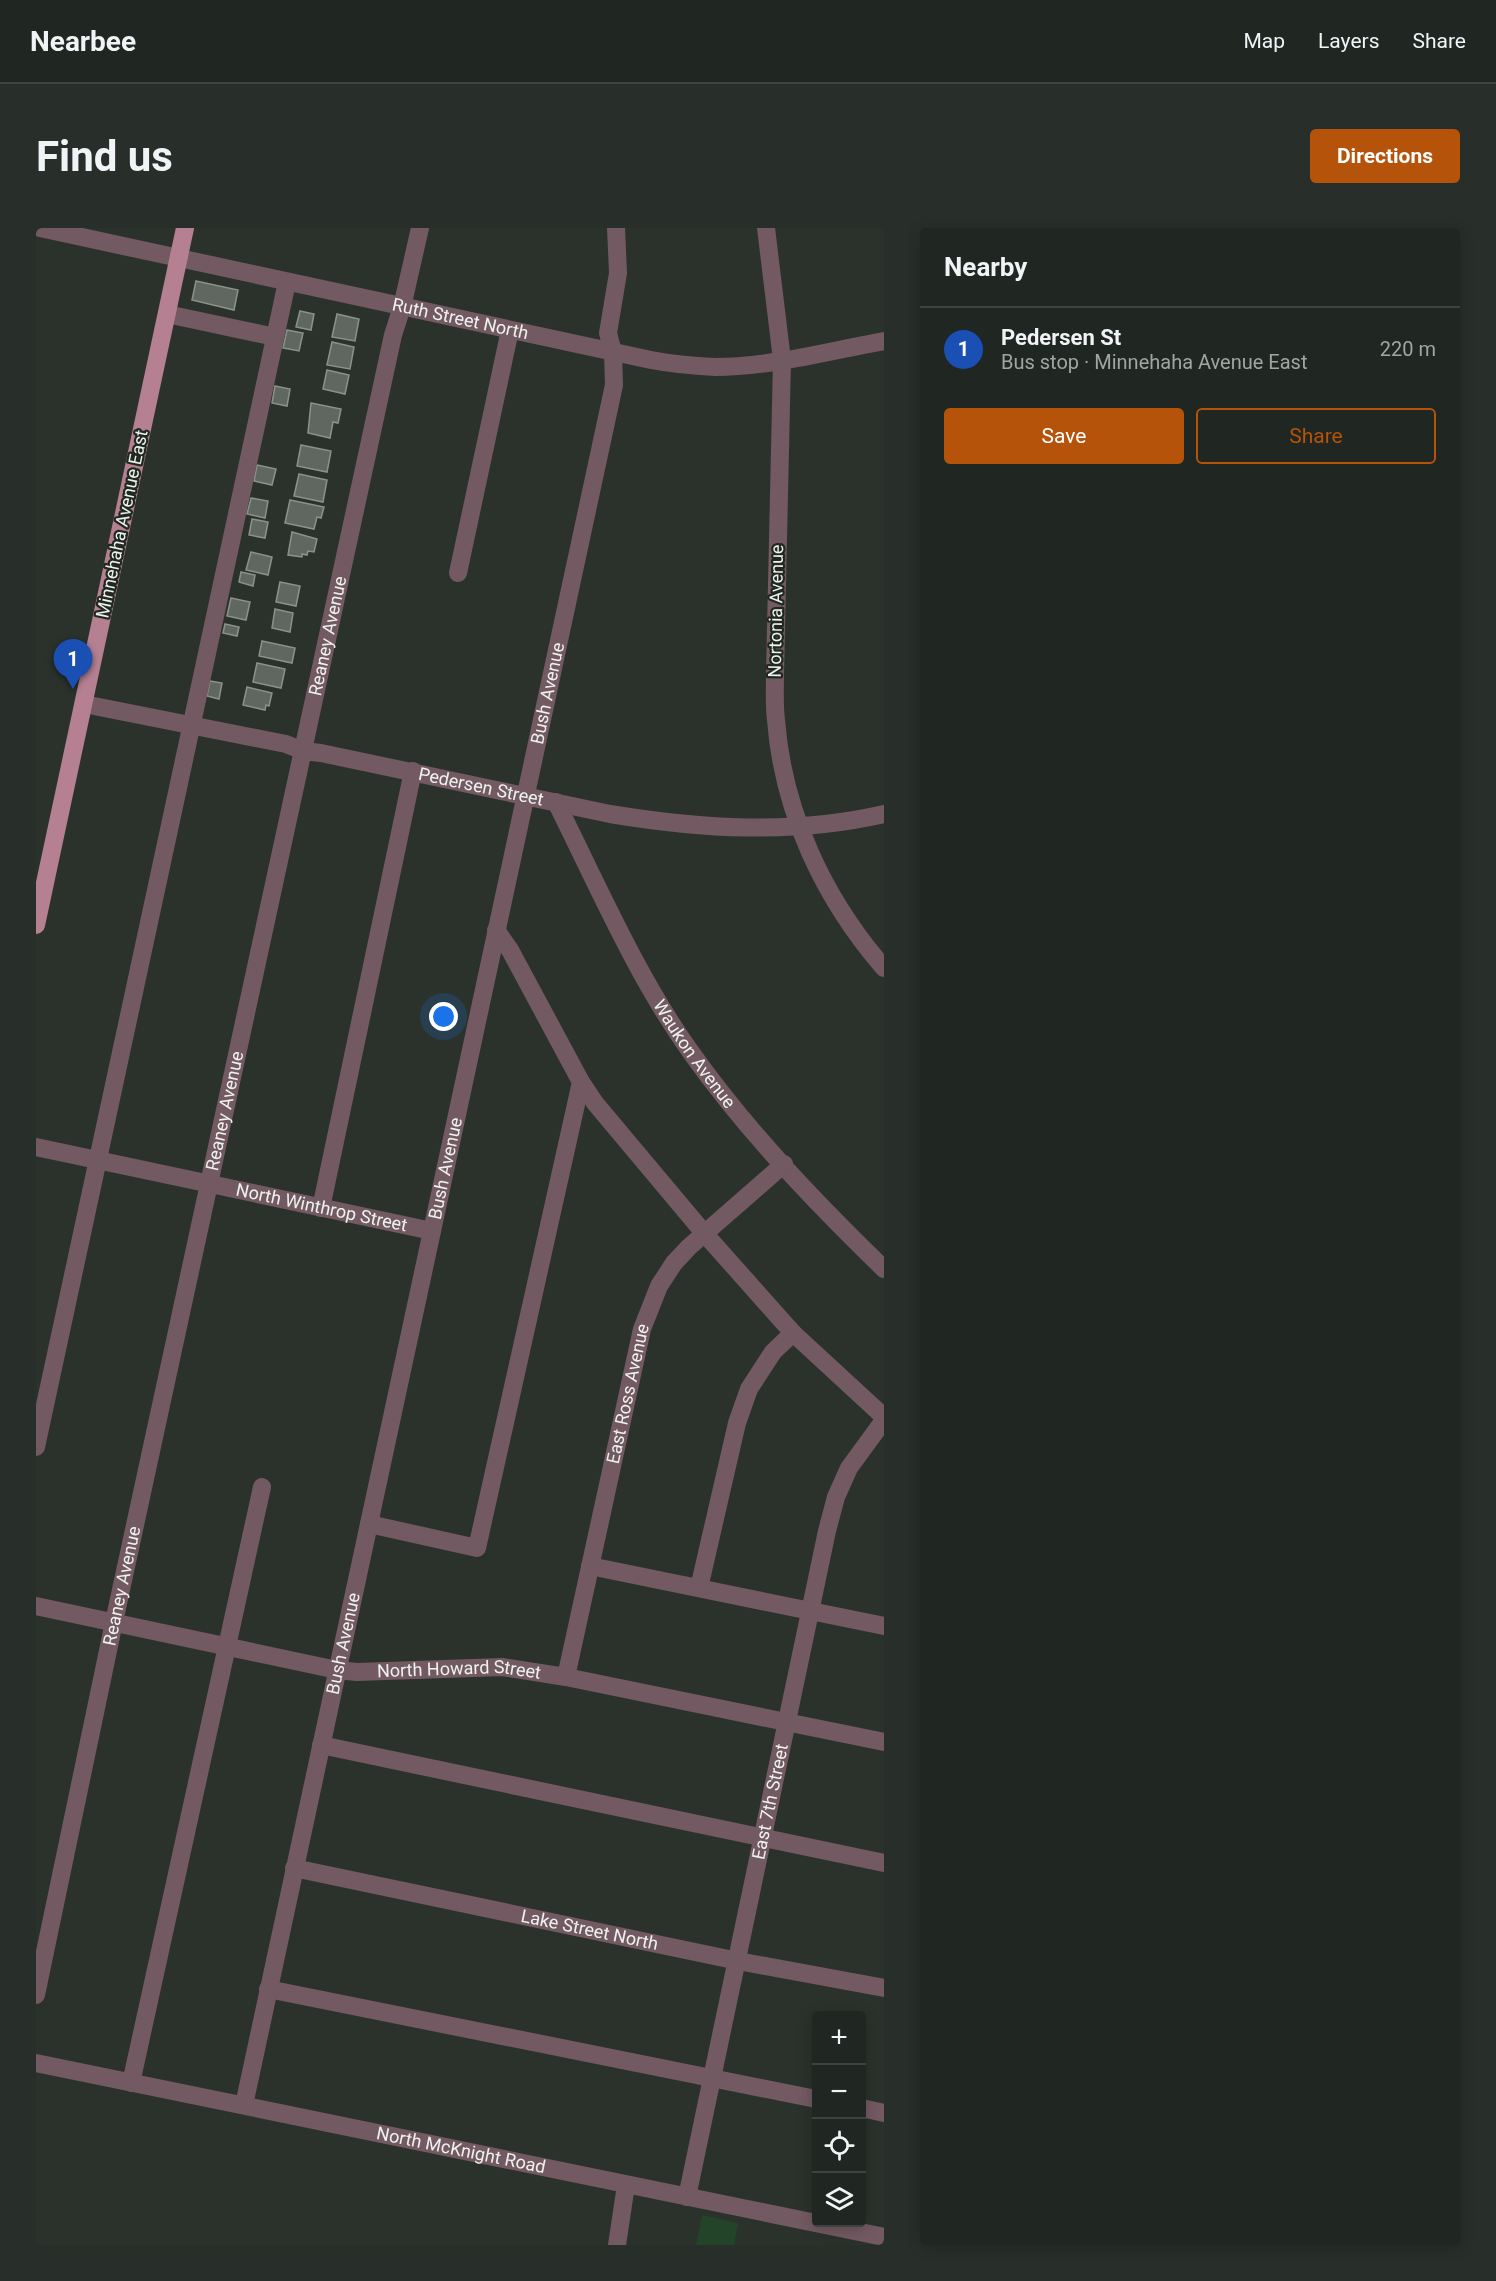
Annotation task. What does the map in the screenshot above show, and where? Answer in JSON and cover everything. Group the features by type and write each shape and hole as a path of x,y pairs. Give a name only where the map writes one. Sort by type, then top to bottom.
{"main road":[{"name":"Minnehaha Avenue East","path":"36,925 185,228"}],"street":[{"name":"Ruth Street North","path":"40,228 179,256 287,282 651,360 706,366 750,365 884,342"},
{"name":"Reaney Avenue","path":"36,1995 114,1622 393,334 402,307 420,228"},
{"name":"Bush Avenue","path":"244,2105 614,385 613,352 608,333 618,273 616,228"},
{"name":"Nortonia Avenue","path":"766,228 782,360 776,719 781,761 799,826 818,870 838,907 861,942 884,968"},
{"path":"36,1447 287,282"},
{"path":"167,314 275,337"},
{"path":"458,573 510,330"},
{"name":"Pedersen Street","path":"84,704 656,822 751,829 799,826 884,814"},
{"path":"321,1208 413,771"},
{"name":"Waukon Avenue","path":"556,802 641,971 690,1051 726,1099 835,1221 884,1269"},
{"path":"496,930 510,950 581,1082 595,1103 704,1233 793,1333 884,1418"},
{"path":"369,1524 477,1548 581,1082"},
{"name":"North Winthrop Street","path":"36,1147 432,1231"},
{"name":"East Ross Avenue","path":"566,1677 639,1340 648,1311 659,1286 674,1263 704,1233 784,1164"},
{"path":"699,1588 738,1422 749,1389 773,1352 793,1333"},
{"name":"East 7th Street","path":"687,2197 827,1530 836,1497 849,1468 884,1418"},
{"path":"131,2083 262,1487"},
{"path":"590,1566 884,1626"},
{"name":"North Howard Street","path":"36,1606 337,1670 357,1672 501,1667 566,1677 884,1742"},
{"path":"321,1745 884,1863"},
{"name":"Lake Street North","path":"294,1868 884,1989"},
{"path":"268,1989 712,2076 812,2098"},
{"name":"North McKnight Road","path":"36,2063 884,2237"},
{"path":"866,2109 884,2113"},
{"path":"617,2245 626,2185"}],"green space":[{"path":"702,2215 738,2223 734,2245 696,2245"}],"building":[{"path":"196,281 238,290 234,310 192,300"},
{"path":"300,311 314,314 311,330 296,327"},
{"path":"337,314 359,319 355,341 332,337"},
{"path":"287,330 303,333 299,351 283,348"},
{"path":"332,342 354,347 350,369 327,365"},
{"path":"327,370 349,375 345,394 323,389"},
{"path":"275,386 290,389 287,406 272,403"},
{"path":"311,403 341,409 338,423 333,422 330,438 308,433"},
{"path":"301,445 331,451 327,472 297,466"},
{"path":"257,465 276,469 272,485 254,481"},
{"path":"299,474 327,480 323,502 294,496"},
{"path":"251,498 268,501 265,518 247,514"},
{"path":"290,500 324,507 321,518 317,517 314,529 285,523"},
{"path":"252,519 268,522 265,538 249,535"},
{"path":"292,532 317,539 314,552 308,551 307,555 302,554 302,557 288,555"},
{"path":"251,552 272,557 268,575 246,570"},
{"path":"241,572 255,575 253,586 239,582"},
{"path":"280,582 300,586 296,606 276,602"},
{"path":"231,598 250,602 246,620 227,616"},
{"path":"275,609 293,613 290,632 272,628"},
{"path":"225,624 239,627 237,636 223,633"},
{"path":"262,641 295,648 292,663 259,656"},
{"path":"257,663 285,669 281,688 253,682"},
{"path":"210,681 222,683 219,699 207,696"},
{"path":"247,687 272,693 269,706 266,705 265,710 243,705"}],"place":[{"name":"Pedersen St","path":"73,689"}]}
